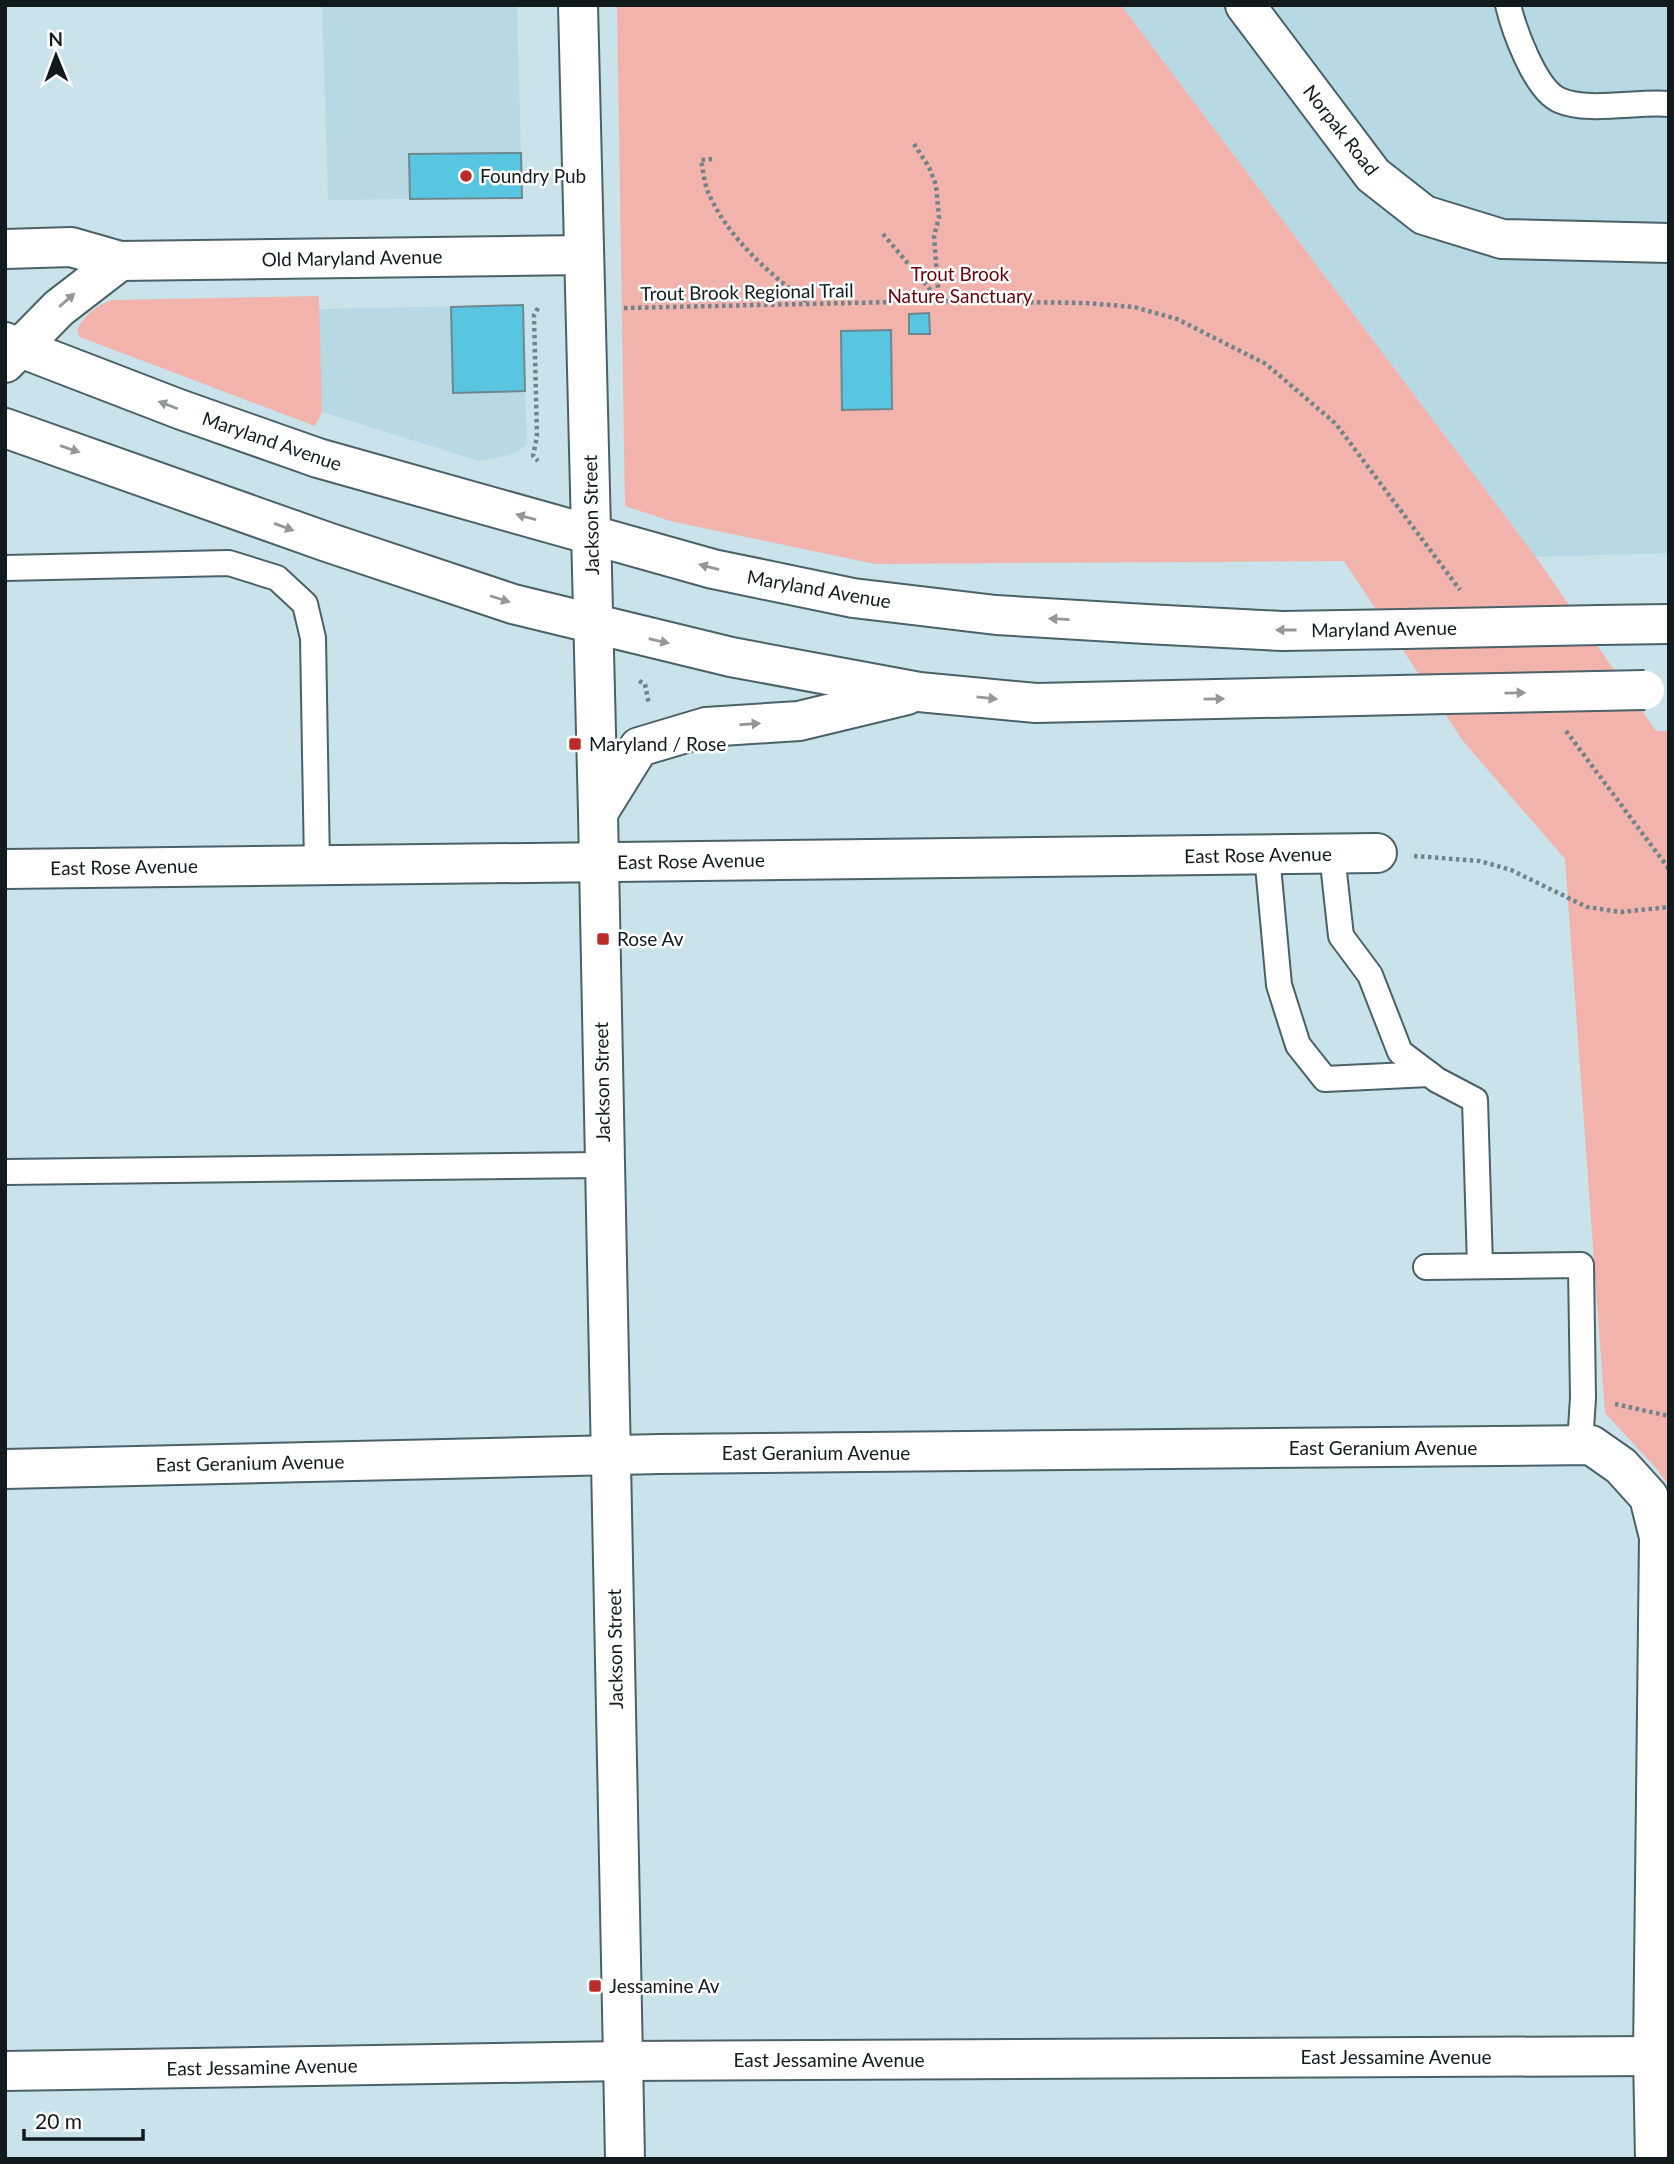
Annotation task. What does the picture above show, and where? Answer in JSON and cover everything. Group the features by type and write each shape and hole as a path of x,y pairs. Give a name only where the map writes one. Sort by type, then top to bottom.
{"street":[{"name":"Jackson Street","path":"578,5 592,534 625,2159"},
{"name":"Norpak Road","path":"1245,5 1373,175 1424,215 1502,239 1669,243"},
{"name":"Old Maryland Avenue","path":"5,249 71,247 120,261 584,255"},
{"path":"11,351 71,297 120,261"},
{"name":"Maryland Avenue","path":"11,351 283,446 713,569 828,593 969,612 1282,631 1669,624"},
{"path":"5,428 513,604 731,657 919,692 1036,703 1657,690"},
{"path":"598,813 639,747 706,727 799,721 919,692"},
{"name":"East Rose Avenue","path":"5,869 1377,853"},
{"name":"East Geranium Avenue","path":"5,1469 611,1455 1591,1445 1621,1466 1649,1497 1659,1537 1661,2056 1655,2159"},
{"name":"East Jessamine Avenue","path":"5,2071 624,2061 1661,2056"}],"lane":[{"path":"1508,5 1532,71 1558,100 1594,105 1669,104"},
{"path":"5,568 229,563 277,579 305,604 313,638 317,865"},
{"path":"1332,854 1341,936 1370,975 1400,1052 1429,1074 1475,1100 1480,1266"},
{"path":"1267,855 1279,985 1298,1045 1325,1079 1429,1074"},
{"path":"5,1172 603,1165"},
{"path":"1426,1267 1581,1265 1583,1398 1580,1444"}],"path":[{"path":"914,144 929,167 936,185 939,218 933,236 939,301"},
{"path":"712,159 701,160 708,190 717,208 761,267 811,304"},
{"path":"883,234 939,301"},
{"name":"Trout Brook Regional Trail","path":"585,309 939,301 1086,303 1133,307 1177,319 1266,364 1336,424"},
{"path":"538,308 534,315 537,436 533,456 538,461"},
{"path":"639,681 645,684 649,692 649,713"},
{"path":"1377,853 1480,862 1511,870 1587,907 1621,912 1669,907"},
{"path":"1611,1404 1669,1416"}],"shaded area":[{"path":"322,5 517,5 522,198 328,200"},
{"path":"1121,5 1669,5 1669,553 1536,557"},
{"path":"523,305 527,445 511,455 479,461 322,412 319,309"}],"green space":[{"name":"Trout Brook Nature Sanctuary","path":"617,5 1121,5 1536,557 1656,731 1669,731 1669,1486 1605,1413 1565,859 1463,741 1344,561 875,564 670,521 625,506"},
{"path":"319,296 322,412 315,426 80,337 77,330 92,311 112,300"}],"building":[{"name":"Foundry Pub","path":"521,153 522,198 410,199 409,154"},
{"path":"523,305 525,391 453,393 451,307"},
{"path":"929,313 930,334 909,334 909,314"},
{"path":"891,330 892,409 842,410 841,331"}],"place":[{"name":"Foundry Pub","path":"466,176"},
{"name":"Maryland / Rose","path":"575,744"},
{"name":"Rose Av","path":"603,939"},
{"name":"Jessamine Av","path":"595,1986"}]}
